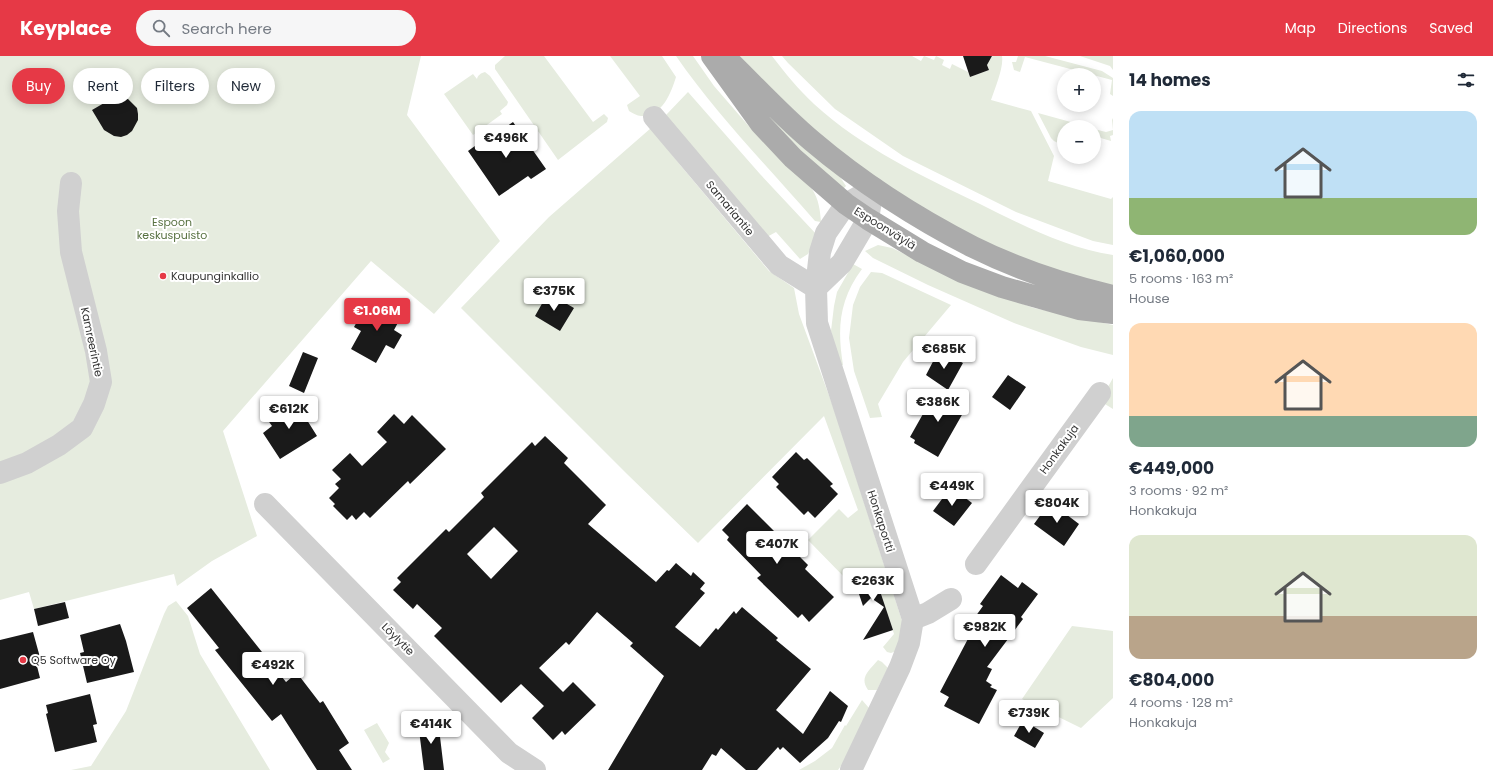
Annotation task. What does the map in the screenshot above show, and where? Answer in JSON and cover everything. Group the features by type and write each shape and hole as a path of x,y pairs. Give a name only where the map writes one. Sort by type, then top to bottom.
{"main road":[{"name":"Espoonväylä","path":"712,56 761,124 793,158 846,204 868,219 922,252 962,272 1002,287 1079,309 1113,313"},
{"path":"724,56 812,141 874,188 938,228 974,248 1014,265 1086,290 1113,296"}],"street":[{"name":"Samariantie","path":"654,117 779,265 816,288"},
{"name":"Kamreerintie","path":"0,472 27,463 59,445 82,428 94,404 101,382 96,351 71,252 68,211 71,184"},
{"name":"Honkaportti","path":"852,770 900,666 909,643 913,619 817,323 816,288 820,252 826,233 846,204 874,188"},
{"path":"816,288 842,263 868,219 874,188"},
{"name":"Honkakuja","path":"976,564 1100,392"},
{"name":"Löylytie","path":"265,504 509,753 535,770"},
{"path":"913,619 928,613 951,598"}],"green space":[{"name":"Espoon keskuspuisto","path":"0,56 421,56 407,115 500,241 434,314 371,261 223,431 257,536 212,561 177,586 174,574 34,609 29,592 0,600"},
{"path":"505,56 544,56 593,122 604,114 608,118 607,122 558,160 495,69 495,65"},
{"path":"610,56 662,56 676,77 668,97 655,113 641,116 629,111 627,105 640,96"},
{"path":"676,56 693,56 714,86 753,131 812,189 818,201 821,222 815,221 743,140 708,99"},
{"path":"737,56 772,56 803,93 833,120 872,148 915,172 1045,235 1078,247 1113,255 1113,289 1001,253 925,213 842,156"},
{"path":"782,56 912,56 921,61 924,56 934,60 936,56 944,60 942,65 950,69 952,64 968,72 970,77 989,70 987,65 992,56 1002,56 997,84 991,100 1031,111 1054,156 1048,181 1111,199 1113,197 1113,245 1093,241 1016,212 903,156 835,109"},
{"path":"1018,56 1045,56 1091,68 1067,68 1025,57 1020,72 1014,70 1012,62 1016,62"},
{"path":"1080,56 1113,56 1113,70 1110,66"},
{"path":"1101,71 1113,78 1113,96 1110,94 1112,80 1101,77"},
{"path":"485,72 490,76 508,102 507,105 500,111 502,114 473,135 444,94 473,74 477,79 480,74"},
{"path":"688,92 760,174 817,235 808,254 800,259 776,232 765,238 666,115"},
{"path":"770,112 832,165 846,186 843,189 803,155 765,117"},
{"path":"1038,113 1064,120 1057,120 1057,142 1051,138"},
{"path":"651,128 769,271 794,288 799,314 834,409 904,627 896,651 891,653 887,652 883,647 894,634 873,570 853,576 848,581 808,540 839,509 848,518 858,510 824,416 698,543 461,308 549,217"},
{"path":"1113,130 1113,135 1110,136 1111,141 1101,138 1101,131 1106,132"},
{"path":"878,245 892,248 969,285 1034,308 1113,325 1113,355 1081,347 1014,323 928,285 873,258 865,251"},
{"path":"853,264 862,269 848,292 844,303 840,327 843,365 839,366 831,331 834,306 837,292"},
{"path":"871,272 882,273 951,305 903,362 878,404 882,417 870,418 854,371 849,338 853,305 860,287"},
{"path":"1113,378 1113,409 1100,401"},
{"path":"176,601 188,616 200,654 270,770 71,770 91,766 126,711 164,614 168,606"},
{"path":"1072,626 1113,631 1113,698 1081,728 1022,699"},
{"path":"878,660 888,668 877,690 868,690 864,681 866,674"},
{"path":"862,700 869,708 843,763 838,770 799,770 815,761 832,748"},
{"path":"377,723 389,743 385,752 390,759 383,763 364,730"}],"building":[{"path":"963,56 992,56 987,65 989,70 970,77"},
{"path":"102,104 133,104 137,108 138,120 132,131 127,135 121,137 114,136 104,130 92,110"},
{"path":"513,122 546,169 531,179 528,176 499,196 468,151 490,135 492,137"},
{"path":"548,293 574,308 560,331 535,316"},
{"path":"378,301 402,315 394,330 402,335 394,349 386,345 376,363 351,349 361,331 354,327 363,311 370,315"},
{"path":"939,350 963,363 948,390 926,375"},
{"path":"303,352 318,358 304,393 289,386"},
{"path":"1008,375 1026,387 1010,410 992,397"},
{"path":"937,389 967,406 938,457 914,443 915,440 910,437"},
{"path":"295,401 317,436 280,459 263,433 272,426 267,419"},
{"path":"394,414 404,424 412,415 446,449 410,484 408,481 370,518 364,512 356,520 352,515 347,520 333,506 335,504 329,498 339,488 335,484 341,479 332,470 350,453 362,466 387,442 377,432"},
{"path":"545,436 568,458 564,463 606,505 588,524 656,582 676,563 691,576 693,572 705,583 700,589 705,593 675,627 700,647 716,628 718,630 734,611 736,614 742,607 778,638 776,640 811,669 776,710 803,734 830,691 848,706 841,722 839,721 828,738 800,763 783,747 780,750 778,747 757,770 746,770 721,748 716,756 712,754 702,770 608,770 664,676 630,646 633,643 597,612 569,645 566,642 539,668 563,692 573,682 596,705 565,735 562,731 553,740 532,718 544,706 521,684 501,703 434,636 442,628 417,604 413,609 393,590 401,582 397,578 446,529 449,532 484,497 481,493 532,442 535,446","holes":["494,527 518,551 491,579 467,554"]},
{"path":"796,452 804,460 807,458 833,484 830,486 838,494 815,518 808,511 804,515 776,487 779,484 772,477"},
{"path":"951,487 972,503 954,526 933,511"},
{"path":"1050,502 1079,524 1064,546 1034,524"},
{"path":"747,504 808,565 805,569 834,597 809,622 802,614 798,618 757,578 761,575 727,540 729,537 722,530"},
{"path":"873,570 893,630 863,640 884,607 871,598 863,606 853,576"},
{"path":"1001,575 1018,588 1022,582 1038,594 1021,617 1023,619 987,667 992,669 986,681 992,685 990,687 997,690 979,724 944,706 949,697 940,692 970,635 965,631 983,606 980,604"},
{"path":"211,588 286,682 297,673 320,703 323,701 349,743 339,750 352,770 317,770 281,714 272,721 215,650 219,648 187,608"},
{"path":"65,602 69,618 38,626 34,609"},
{"path":"120,624 134,672 87,683 80,653 84,652 80,635"},
{"path":"33,632 41,661 36,662 40,678 0,689 0,640"},
{"path":"90,694 97,724 93,725 97,742 55,752 46,714 48,713 46,705"},
{"path":"438,720 444,770 424,770 418,722"},
{"path":"1023,720 1044,733 1035,748 1014,736"}],"place":[{"name":"Kaupunginkallio","path":"163,276"},
{"name":"Q5 Software Oy","path":"23,660"}]}
